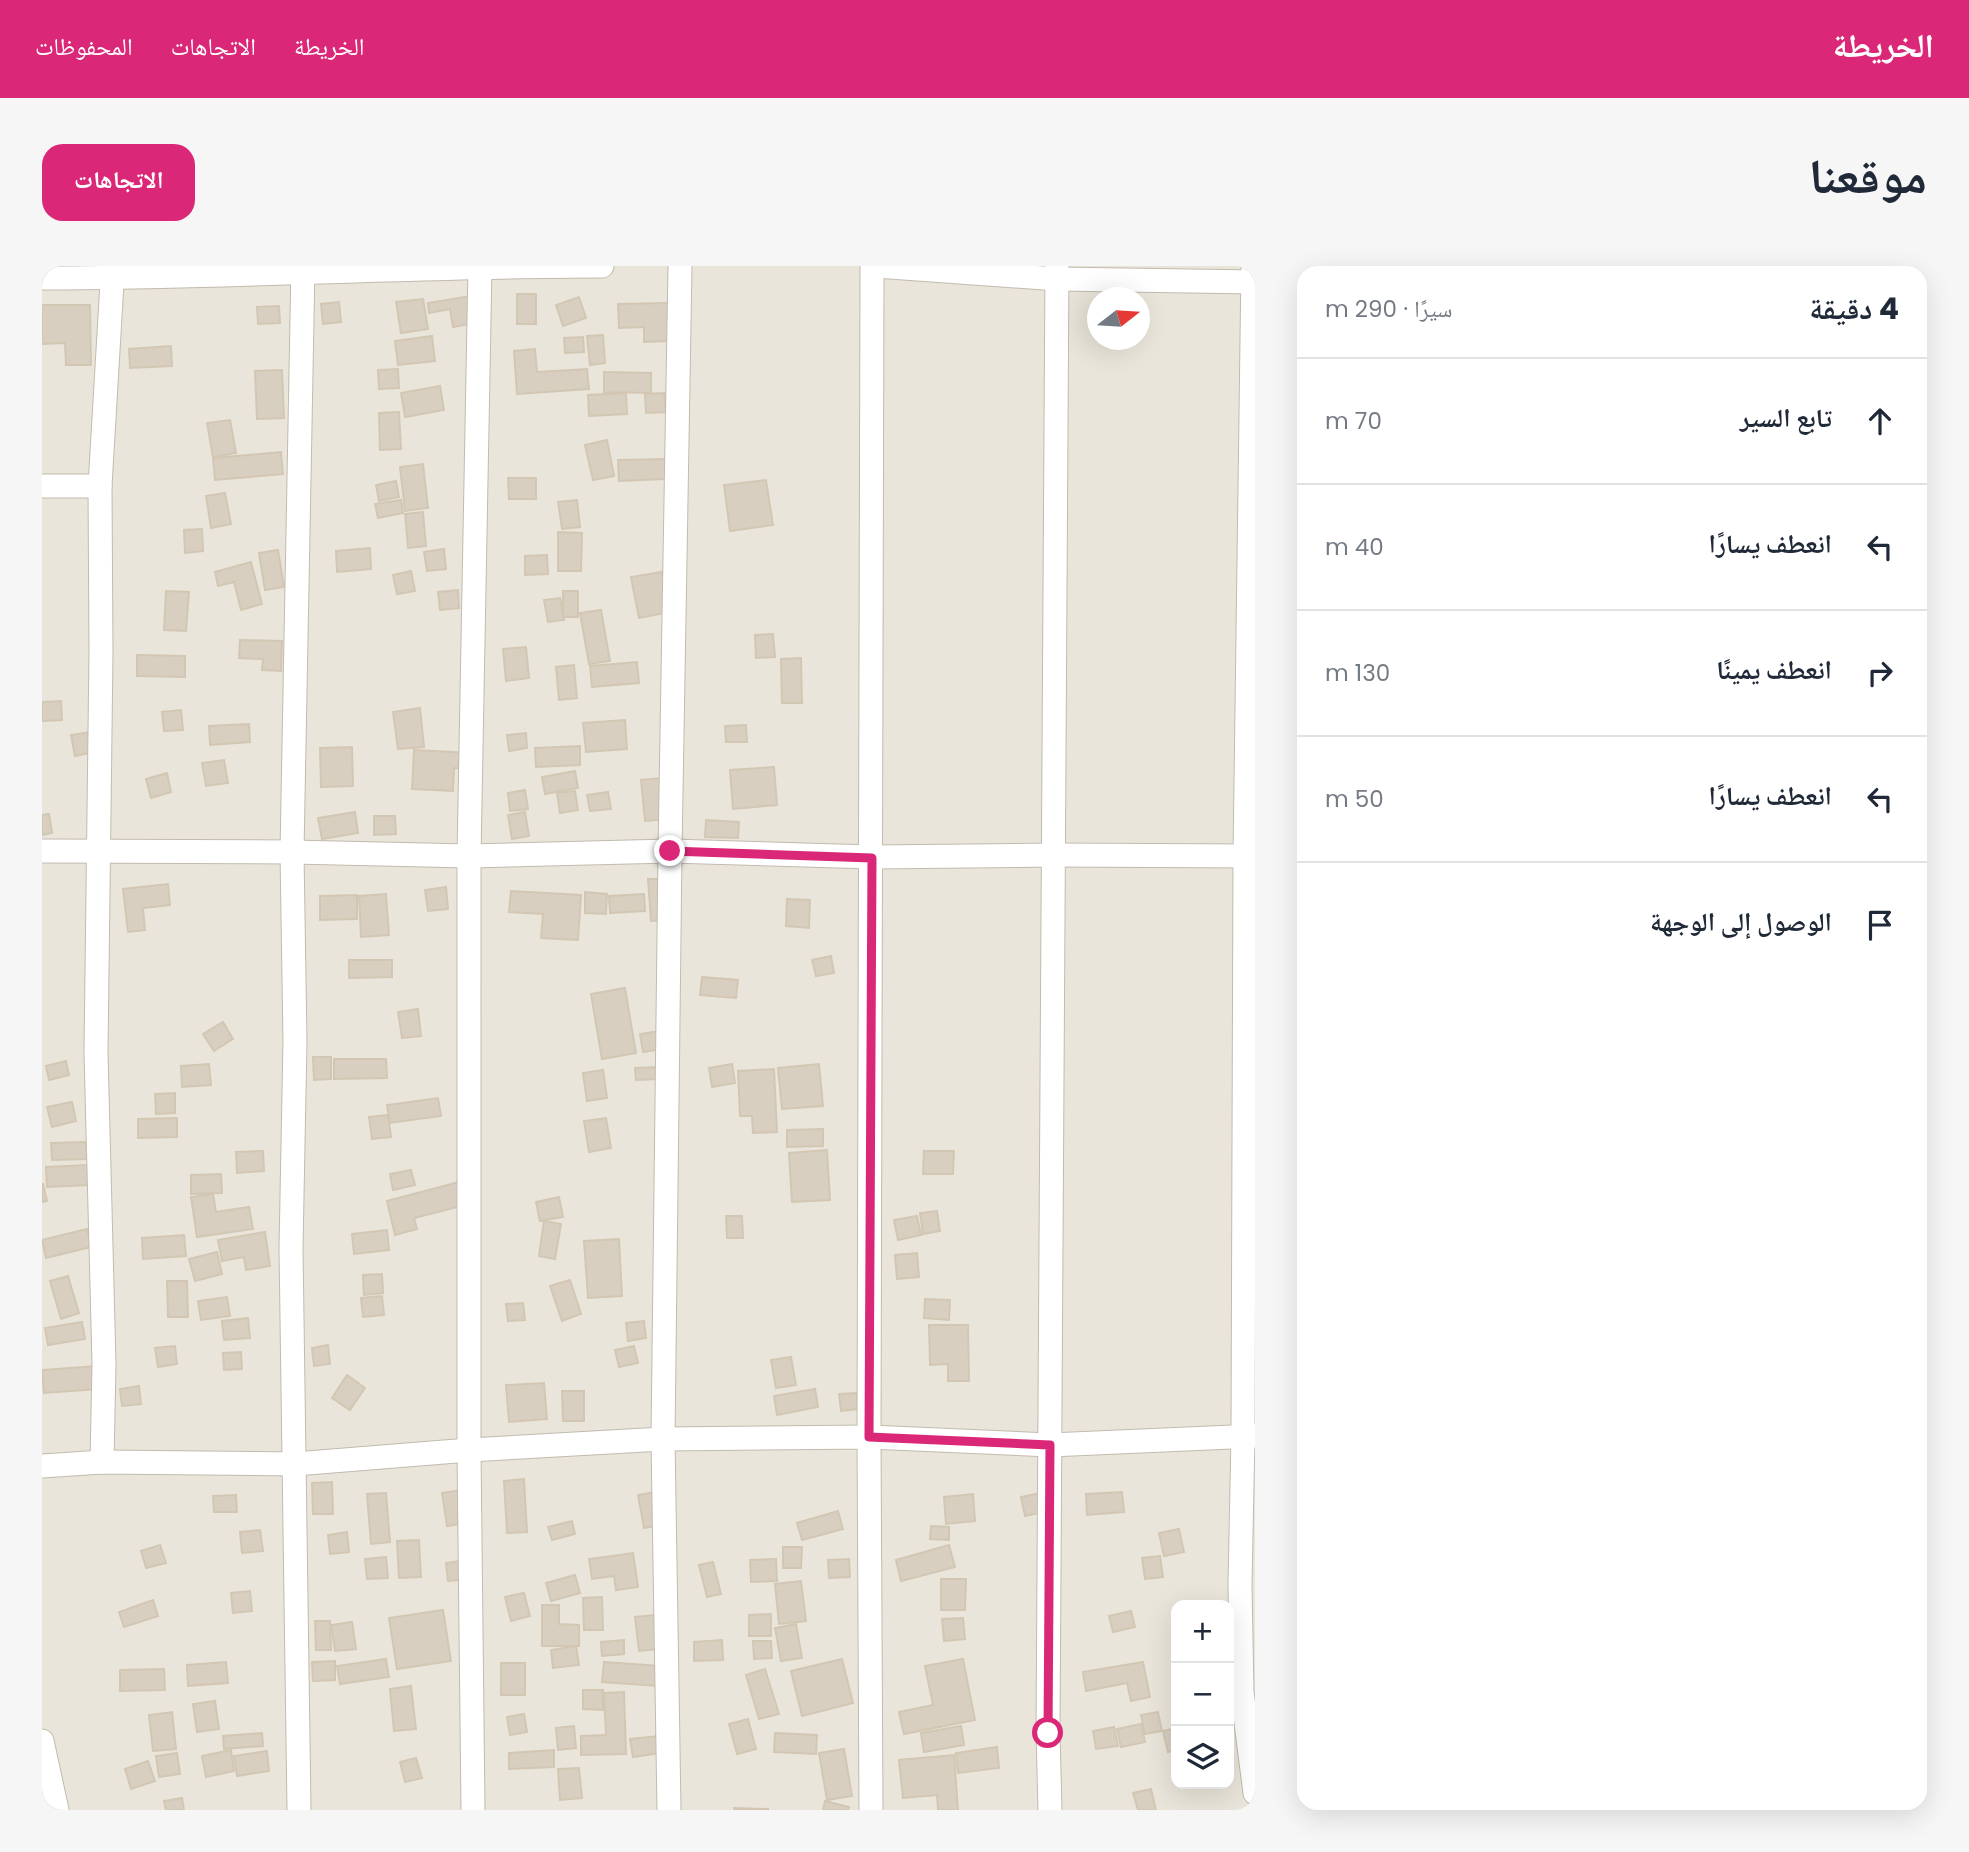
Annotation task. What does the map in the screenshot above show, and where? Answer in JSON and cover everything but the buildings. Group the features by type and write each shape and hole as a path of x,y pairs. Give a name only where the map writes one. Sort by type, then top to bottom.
{"street":[{"path":"473,1810 469,1450 469,856 480,266"},
{"path":"42,278 114,272 602,266"},
{"path":"669,1810 663,1439 680,266"},
{"path":"871,1810 869,1437 874,266 1253,277 1249,1436 1240,1585 1242,1692 1255,1793"},
{"path":"299,1810 291,1248 295,1041 292,852 303,270"},
{"path":"102,1462 104,1364 96,1053 101,652 100,486 114,272"},
{"path":"1051,1810 1048,1733 1057,272"},
{"path":"42,486 100,486"},
{"path":"42,851 469,856 670,851 872,858 1250,856"},
{"path":"42,1466 102,1462 295,1464 469,1450 663,1439 869,1437 1050,1445 1249,1436"},
{"path":"42,1741 57,1810"}],"shaded area":[{"path":"42,266 1255,266 1255,1810 42,1810"}],"route":[{"path":"670,851 872,858 869,1437 1050,1445 1048,1733"}]}
